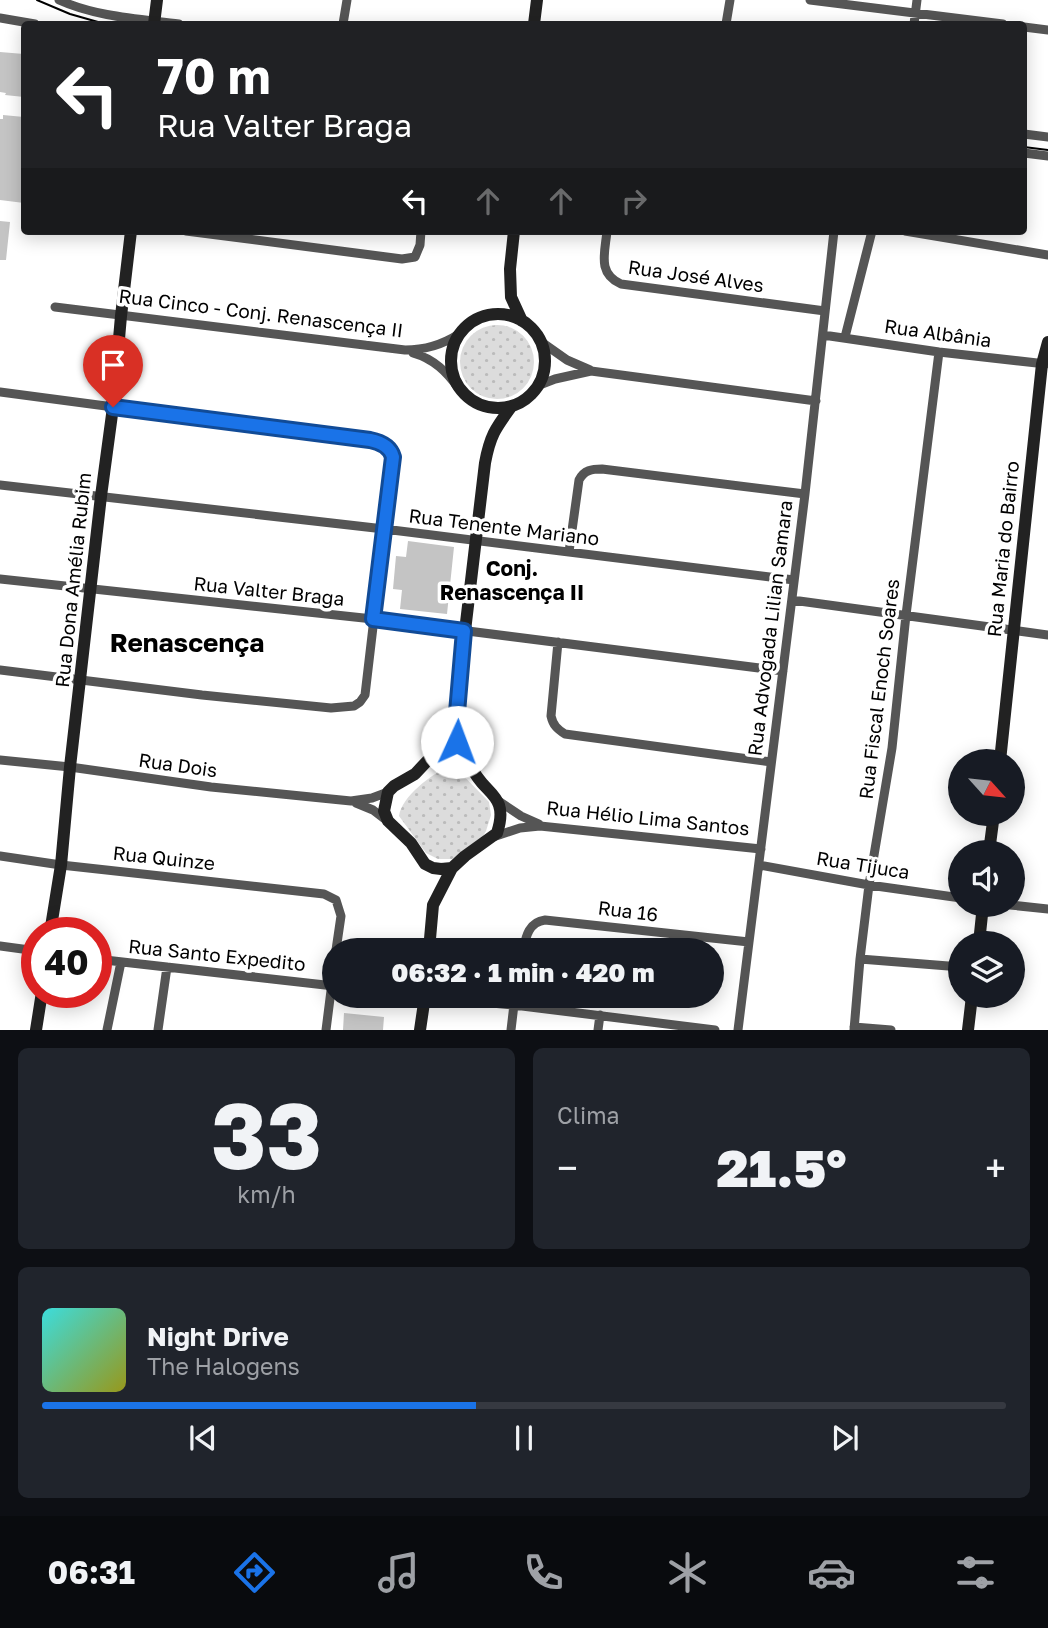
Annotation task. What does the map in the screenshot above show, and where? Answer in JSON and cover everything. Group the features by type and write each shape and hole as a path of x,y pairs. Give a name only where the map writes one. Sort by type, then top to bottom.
{"street":[{"path":"59,0 93,11 144,21"},
{"path":"154,21 157,0"},
{"path":"344,21 347,0"},
{"path":"534,21 537,0"},
{"path":"726,21 730,0"},
{"path":"810,0 979,21"},
{"path":"914,21 917,0"},
{"path":"0,18 21,22"},
{"path":"1027,27 1048,30"},
{"path":"1027,134 1048,137"},
{"path":"1027,153 1048,156"},
{"name":"Rua Dona Amélia Rubim","path":"53,917 61,865 131,235"},
{"path":"217,235 402,259 415,257 421,235"},
{"path":"514,235 510,269 511,297 522,321"},
{"name":"Rua José Alves","path":"607,235 604,265 611,278 621,284 825,312"},
{"name":"Rua Advogada Lilian Samara","path":"738,1030 805,494 834,235"},
{"path":"845,337 871,235"},
{"path":"929,235 1048,255"},
{"name":"Rua Cinco - Conj. Renascença II","path":"55,307 405,350 426,349 459,334"},
{"path":"405,350 440,367 468,398 479,405 491,408 510,407 528,397 537,386 544,366 540,341 534,331 522,321 505,314 480,317 468,324 459,334 450,362 460,389"},
{"name":"Rua Albânia","path":"823,335 1045,364"},
{"path":"540,341 567,360 591,371 816,401"},
{"name":"Rua Maria do Bairro","path":"1001,749 1048,342"},
{"name":"Rua Fiscal Enoch Soares","path":"854,1028 859,959 892,748 939,352"},
{"path":"537,386 591,371"},
{"path":"0,393 370,440 381,443 389,449 393,457 365,695 360,702 349,708 215,696 0,670"},
{"path":"510,407 490,440 485,463 464,631 456,724 457,742 482,784 496,799 521,817 558,827"},
{"path":"569,552 578,487 581,477 589,470 602,469 805,494"},
{"name":"Rua Tenente Mariano","path":"0,485 794,580"},
{"name":"Rua Valter Braga","path":"0,579 373,619 783,671"},
{"path":"792,600 1048,635"},
{"path":"558,642 551,716 555,727 565,734 771,762"},
{"path":"351,801 388,792 415,774 430,758 444,752 455,754 468,762"},
{"name":"Rua Dois","path":"0,760 211,787 351,801"},
{"path":"388,792 384,811 388,821"},
{"path":"430,938 433,905 452,868 497,833 500,807 496,799"},
{"path":"351,801 373,810 388,821 411,843 425,864 433,868 452,868"},
{"name":"Rua Hélio Lima Santos","path":"491,838 520,828 558,827 761,849"},
{"name":"Rua Quinze","path":"0,856 324,894 336,900 340,911 337,938"},
{"name":"Rua Tijuca","path":"759,864 948,896"},
{"path":"1025,907 1048,909"},
{"name":"Rua 16","path":"526,938 531,926 545,920 712,938"},
{"name":"Rua 16","path":"724,939 749,942"},
{"path":"0,946 21,949"},
{"path":"859,959 948,966"},
{"name":"Rua Santo Expedito","path":"112,961 322,985"},
{"path":"107,1030 121,962"},
{"path":"158,1030 167,967"},
{"path":"36,1030 39,1008"},
{"path":"326,1030 330,1008"},
{"path":"420,1030 421,1008"},
{"path":"511,1030 513,1008"},
{"path":"560,1008 715,1030"},
{"path":"968,1030 971,1008"},
{"path":"598,1030 600,1015"},
{"path":"854,1028 891,1030"}],"shaded area":[{"path":"497,325 511,328 523,336 531,348 534,362 531,376 523,388 511,396 497,399 483,396 471,388 463,376 460,362 463,348 471,336 483,328"},
{"path":"449,766 456,768 489,802 491,815 482,838 452,859 438,859 426,853 399,816 411,794"}],"building":[{"path":"0,52 21,54 21,97 0,92"},
{"path":"3,115 21,117 21,203 0,200 0,119 3,119"},
{"path":"0,221 10,222 6,260 0,260"},
{"path":"408,541 454,547 447,614 400,609 402,590 393,589 396,556 406,557"},
{"path":"344,1013 384,1017 383,1030 343,1030"}],"tram line":[{"path":"37,0 94,21"},
{"path":"1027,147 1048,150"}],"district":[{"name":"Conj. Renascença II","path":"512,581"},
{"name":"Renascença","path":"187,643"}],"route":[{"path":"113,407 370,440 389,449 393,457 373,619 464,631 456,724 457,742"}]}
